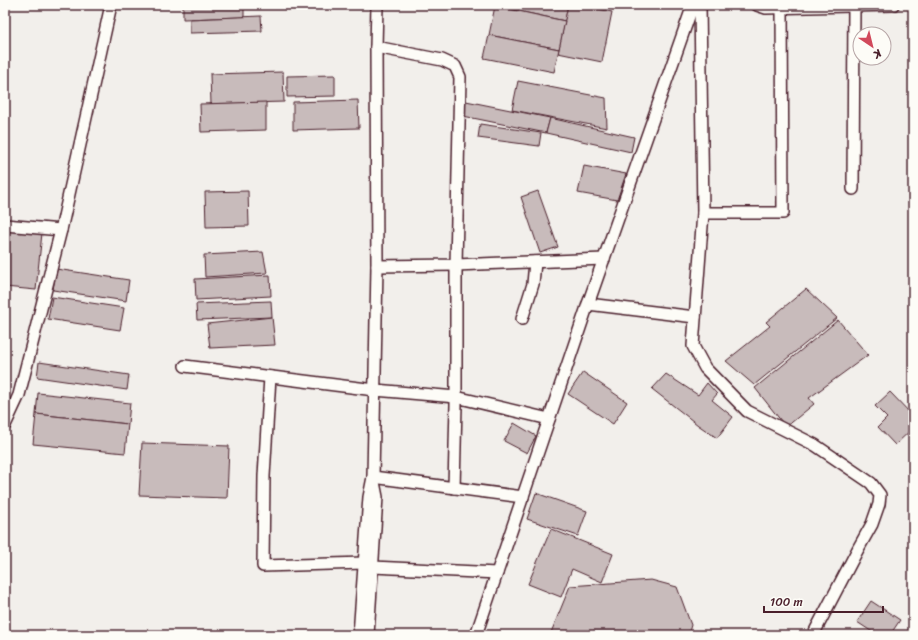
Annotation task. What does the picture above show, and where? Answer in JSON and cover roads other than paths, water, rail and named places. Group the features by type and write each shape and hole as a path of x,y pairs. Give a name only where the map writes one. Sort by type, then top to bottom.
{"street":[{"path":"5,424 19,395 61,230 111,5"},
{"path":"359,635 377,497 373,477 377,266 377,5"},
{"path":"476,635 588,304 693,5"},
{"path":"700,5 703,213 693,346 705,368 748,411 815,445 871,482 880,495 879,504 872,524 813,635"},
{"path":"763,6 782,8 893,5"},
{"path":"853,189 854,6"},
{"path":"703,213 783,214 782,8"},
{"path":"376,47 442,60 455,66 460,76 456,265 454,488"},
{"path":"5,225 61,230"},
{"path":"377,266 456,265 604,259"},
{"path":"522,319 533,284 535,262"},
{"path":"588,304 695,317"},
{"path":"185,366 375,390 456,397 549,419"},
{"path":"270,377 264,476 263,566 368,565 497,573"},
{"path":"373,477 523,497"},
{"path":"368,565 368,635"}]}
